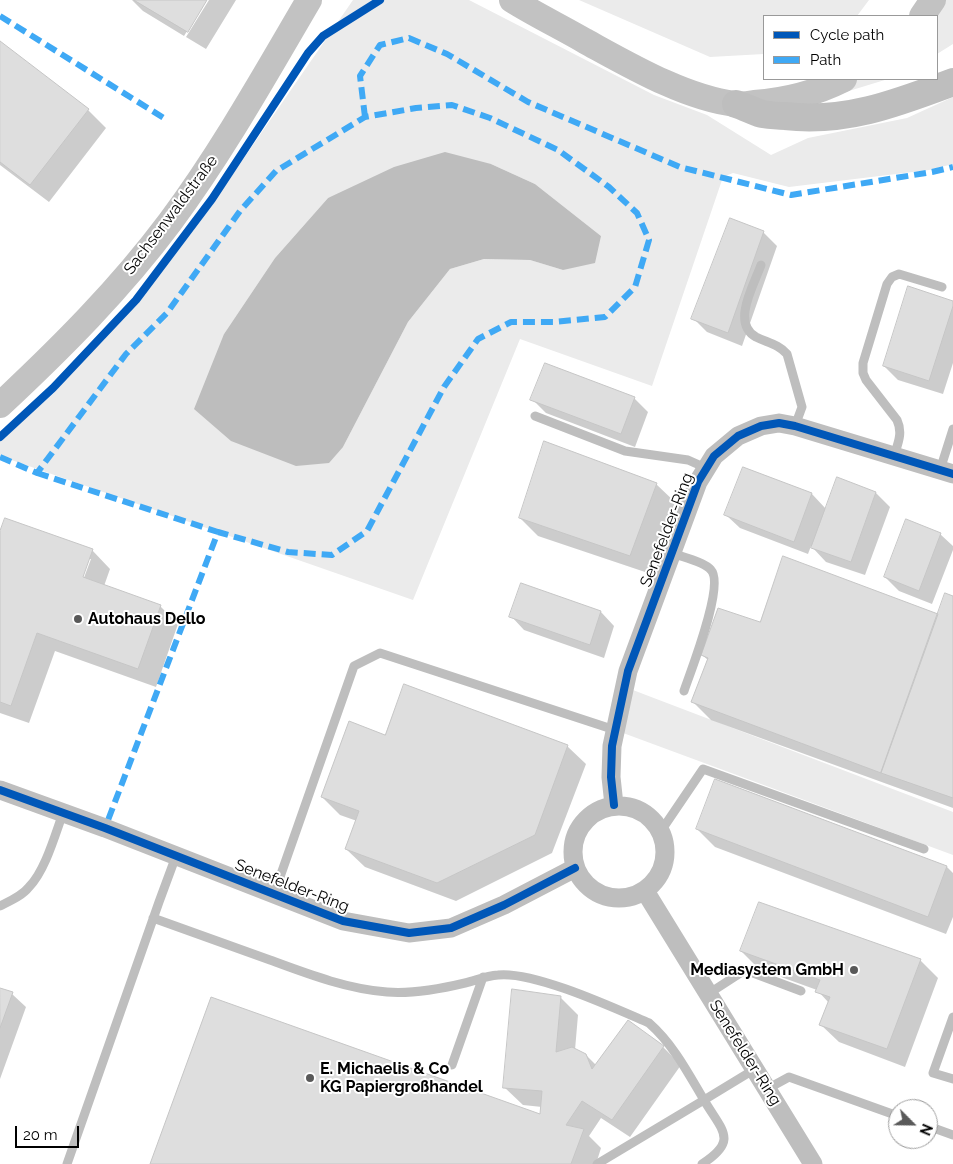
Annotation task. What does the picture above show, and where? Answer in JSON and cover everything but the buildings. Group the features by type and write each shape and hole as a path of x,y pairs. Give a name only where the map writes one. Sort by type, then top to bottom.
{"highway":[{"path":"736,104 763,114 827,118 850,115 894,103 953,82"}],"main road":[{"path":"304,9 322,0"},
{"path":"512,0 637,69 714,100 736,104 773,102 824,89 842,80"},
{"path":"923,15 933,0"},
{"name":"Sachsenwaldstraße","path":"0,405 50,358 104,302 170,222 215,156 304,9"}],"street":[{"name":"Senefelder-Ring","path":"614,805 611,777 612,746 628,671 698,482 714,456 738,436 761,426 779,423 795,426 946,472"},
{"name":"Senefelder-Ring","path":"0,790 176,856 343,922 409,934 451,928 504,905 575,868"},
{"path":"614,805 630,806 644,812 656,822 660,831 666,851 664,866 656,880 645,891 632,897 618,899 604,896 592,890 582,880 575,868 572,854 574,840 579,827 588,816 600,809 614,805"},
{"name":"Senefelder-Ring","path":"645,891 813,1164"}],"lane":[{"path":"762,265 744,312 745,324 750,332 781,347 787,354 802,407 795,426"},
{"path":"894,456 900,427 897,420 866,380 862,362 887,284 892,277 899,274 942,287"},
{"path":"535,416 625,451 688,460 706,468"},
{"path":"946,472 953,429"},
{"path":"672,553 708,567 715,576 714,593 708,617 684,691"},
{"path":"274,894 354,666 380,654 615,730"},
{"path":"660,831 703,769 924,849"},
{"path":"0,906 13,900 30,887 44,864 63,813"},
{"path":"67,1164 176,856"},
{"path":"153,918 308,974 354,987 386,992 412,993 467,983 483,977 501,974 523,977 544,983 649,1023 660,1033 672,1049 722,1131 725,1141 723,1148 702,1164"},
{"path":"708,994 745,970 801,990"},
{"path":"452,1065 483,977"},
{"path":"953,1018 933,1072 953,1079"},
{"path":"597,1164 755,1069"},
{"path":"767,1089 789,1077 888,1112"},
{"path":"938,1130 953,1135"}],"shaded area":[{"path":"353,0 469,0 654,95 707,115 771,155 808,138 907,118 953,97 953,164 929,170 789,187 733,173 723,177 652,386 520,339 413,600 0,456 0,439 53,394 206,213","holes":["491,164 535,184 601,236 563,270 530,260 484,259 450,269 408,322 343,447 224,334 275,258 328,198"]},
{"path":"579,0 869,0 858,15 763,15 763,54 710,57"},
{"path":"943,0 953,0 953,44 938,53 938,15"},
{"path":"856,80 885,80 826,98"},
{"path":"445,152 491,164 535,184 601,236 595,263 563,270 530,260 484,259 450,269 408,322 343,447 329,463 296,466 231,441 194,409 224,334 275,258 328,198 394,167"},
{"path":"625,687 953,812 953,855 615,730"}],"marked path":[{"path":"0,16 167,120"},
{"path":"365,117 360,76 380,45 409,38 447,54 528,102 680,167 791,195 953,167"},
{"path":"0,457 37,473 126,354 167,313 240,211 276,171 365,117 416,108 452,105 490,118 558,150 609,187 637,213 649,240 635,287 605,317 553,322 511,322 478,339 444,387 367,531 332,555 288,552 218,532 105,828"},
{"path":"37,473 218,532"}],"cycle path":[{"path":"0,437 53,388 136,300 212,199 308,53 323,36 380,0"},
{"path":"614,805 611,777 612,746 628,671 698,482 714,456 738,436 761,426 779,423 795,426 953,474"},
{"path":"0,790 105,828 343,921 409,933 451,928 504,905 575,868"}],"place":[{"name":"Autohaus Dello","path":"78,619"},
{"name":"Mediasystem GmbH","path":"854,970"},
{"name":"E. Michaelis & Co KG Papiergroßhandel","path":"310,1078"}]}
